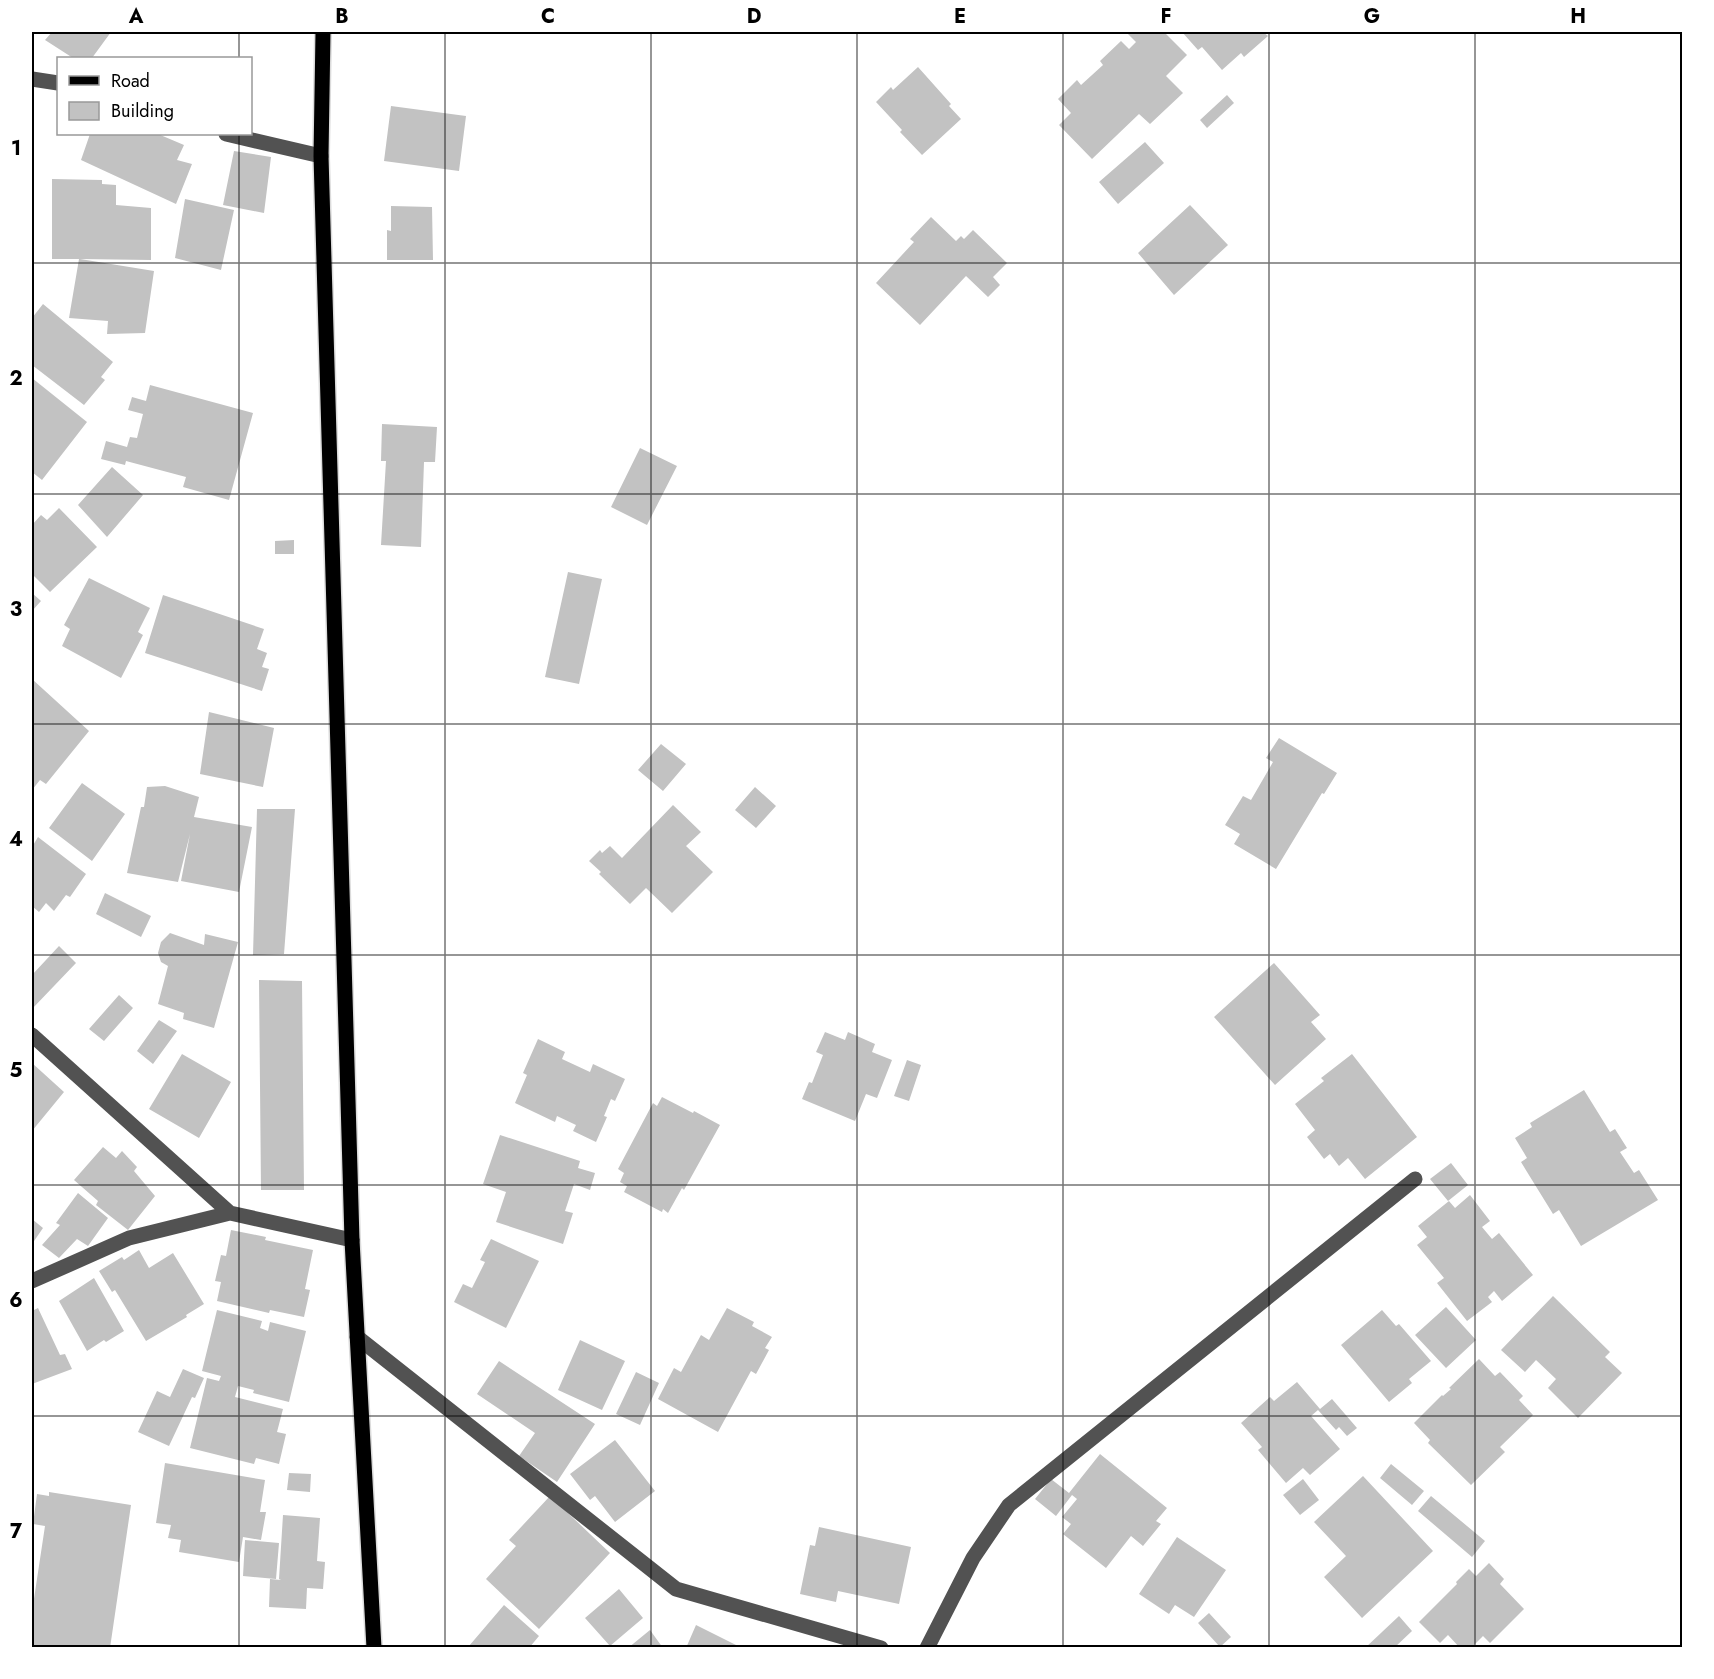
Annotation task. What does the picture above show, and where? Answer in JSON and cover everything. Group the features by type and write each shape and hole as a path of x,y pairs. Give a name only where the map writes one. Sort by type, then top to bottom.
{"main road":[{"path":"323,32 321,156 352,1240 374,1647"}],"street":[{"path":"32,79 57,83"},
{"path":"230,135 321,156"},
{"path":"32,1035 230,1213"},
{"path":"927,1647 973,1558 1008,1505 1415,1179"},
{"path":"32,1281 129,1238 230,1213 352,1240"},
{"path":"357,1337 676,1589 881,1647"}],"building":[{"path":"52,32 111,32 93,57 71,57 45,40"},
{"path":"1126,32 1164,32 1187,55 1166,76 1183,93 1150,124 1139,114 1092,159 1059,125 1071,113 1058,99 1077,80 1081,85 1103,65 1100,61 1121,41 1129,49 1136,42"},
{"path":"1182,32 1263,32 1268,36 1244,57 1241,53 1222,70 1202,47 1198,50"},
{"path":"918,67 951,104 949,106 961,119 922,155 876,102 891,87 893,90"},
{"path":"1227,95 1234,103 1207,128 1200,120"},
{"path":"391,106 466,116 459,171 384,161"},
{"path":"90,135 160,135 184,145 177,160 192,164 176,204 81,160"},
{"path":"1145,142 1164,163 1118,204 1099,182"},
{"path":"234,151 271,157 264,213 223,205"},
{"path":"52,179 102,180 102,184 116,185 116,205 151,208 151,260 80,259 154,271 145,333 107,334 108,321 69,318 79,259 52,259"},
{"path":"185,199 234,210 221,270 175,258"},
{"path":"1190,205 1228,245 1174,295 1138,253"},
{"path":"391,206 432,207 433,260 387,260 387,230 391,231"},
{"path":"931,217 956,241 961,236 964,239 973,230 1007,263 993,277 1000,285 988,297 966,276 920,325 876,283 914,242 910,239"},
{"path":"43,304 113,362 101,377 105,380 84,405 32,365 32,318"},
{"path":"32,378 87,422 42,480 32,472"},
{"path":"150,385 253,413 229,500 183,487 186,477 126,461 125,465 101,459 106,441 127,447 130,437 137,438 143,414 128,410 132,397 146,401"},
{"path":"382,424 437,427 435,462 424,462 421,547 381,545 386,461 381,461"},
{"path":"640,448 677,466 647,525 611,507"},
{"path":"112,467 143,495 107,537 78,505"},
{"path":"59,508 97,547 50,592 32,574 32,525 41,515 47,520"},
{"path":"294,540 294,554 275,554 275,541"},
{"path":"568,572 602,579 579,684 545,677"},
{"path":"89,578 150,608 138,632 143,635 121,678 62,646 70,629 64,625"},
{"path":"32,593 41,601 32,611"},
{"path":"163,595 264,629 257,649 267,653 262,667 269,669 262,691 145,653"},
{"path":"32,679 89,731 46,784 40,780 32,790"},
{"path":"209,712 274,728 263,787 200,774"},
{"path":"1279,738 1337,773 1324,794 1322,793 1276,869 1234,844 1240,834 1225,825 1243,796 1251,800 1273,762 1266,758"},
{"path":"661,744 686,764 663,791 638,770"},
{"path":"82,783 125,814 92,861 49,828"},
{"path":"165,786 199,797 194,817 252,827 239,892 181,881 190,834 178,882 127,873 147,787"},
{"path":"755,787 776,806 756,828 735,810"},
{"path":"673,805 701,832 686,846 713,872 672,913 646,888 630,904 589,861 600,850 602,853 610,846 622,858"},
{"path":"257,809 295,809 284,954 253,955"},
{"path":"38,837 86,874 70,897 66,895 54,911 46,903 39,912 32,906 32,847"},
{"path":"105,893 151,916 141,937 96,914"},
{"path":"170,933 204,945 205,934 238,942 214,1028 183,1019 184,1013 158,1004 168,966 161,962 158,953 161,942"},
{"path":"59,946 76,963 32,1009 32,975"},
{"path":"1274,963 1320,1015 1311,1022 1326,1039 1275,1085 1214,1017"},
{"path":"259,980 302,981 304,1190 261,1190"},
{"path":"119,995 133,1008 104,1041 89,1029"},
{"path":"159,1020 177,1031 153,1064 137,1051"},
{"path":"825,1032 845,1040 848,1032 875,1044 872,1052 892,1060 877,1098 866,1094 855,1121 802,1099 809,1082 812,1083 823,1055 816,1052"},
{"path":"538,1039 565,1052 562,1059 590,1072 593,1064 625,1079 615,1101 611,1099 604,1116 607,1117 596,1142 573,1131 576,1125 557,1116 555,1122 515,1103 527,1075 523,1073"},
{"path":"182,1054 231,1082 199,1138 149,1109"},
{"path":"1352,1054 1417,1137 1365,1179 1348,1158 1339,1166 1330,1154 1324,1159 1307,1137 1315,1130 1295,1104 1324,1081 1321,1078"},
{"path":"907,1060 921,1065 909,1101 894,1096"},
{"path":"32,1063 64,1092 32,1131"},
{"path":"1584,1090 1610,1132 1615,1129 1627,1148 1620,1152 1634,1173 1639,1170 1658,1200 1581,1246 1559,1210 1553,1214 1521,1162 1527,1158 1515,1138 1532,1127 1530,1123"},
{"path":"662,1097 720,1125 684,1190 682,1188 668,1213 624,1192 627,1186 620,1182 624,1173 618,1169 653,1103 657,1106"},
{"path":"500,1135 580,1161 578,1168 595,1173 590,1190 574,1184 565,1211 573,1213 563,1244 496,1222 506,1192 483,1184"},
{"path":"103,1147 116,1158 122,1151 137,1167 134,1171 155,1196 128,1230 96,1205 98,1201 74,1180"},
{"path":"1451,1163 1468,1185 1448,1201 1430,1179"},
{"path":"78,1193 108,1218 88,1246 77,1239 59,1258 42,1245 60,1225 56,1223"},
{"path":"1470,1195 1490,1221 1482,1227 1492,1239 1499,1233 1533,1275 1502,1301 1494,1291 1488,1297 1492,1302 1467,1321 1437,1283 1444,1278 1417,1245 1427,1237 1418,1226 1449,1201 1455,1208"},
{"path":"32,1219 43,1228 32,1244"},
{"path":"231,1230 313,1250 305,1289 310,1290 304,1317 270,1310 269,1313 217,1301 221,1282 215,1281 221,1255 226,1256"},
{"path":"491,1239 539,1261 506,1328 454,1302 463,1284 472,1288 485,1262 480,1260"},
{"path":"139,1250 149,1268 173,1253 204,1304 186,1315 187,1317 146,1341 115,1290 112,1292 99,1271 122,1257 124,1260"},
{"path":"94,1278 124,1331 87,1351 59,1301"},
{"path":"1553,1296 1610,1352 1605,1357 1622,1373 1578,1418 1548,1388 1556,1379 1536,1360 1525,1372 1501,1350"},
{"path":"1446,1307 1476,1340 1446,1368 1415,1335"},
{"path":"38,1308 60,1355 65,1354 72,1369 32,1384 32,1311"},
{"path":"727,1308 754,1322 752,1326 772,1337 765,1348 769,1350 756,1374 751,1371 718,1432 658,1399 674,1368 681,1372 701,1335 709,1340"},
{"path":"217,1310 262,1321 260,1328 268,1331 270,1322 306,1331 289,1402 253,1393 254,1390 238,1386 235,1397 283,1409 277,1432 286,1434 279,1464 256,1458 254,1464 190,1448 207,1378 219,1381 221,1376 202,1371"},
{"path":"1382,1310 1396,1326 1399,1324 1431,1361 1409,1379 1412,1383 1389,1402 1341,1345"},
{"path":"580,1340 625,1361 602,1410 558,1390"},
{"path":"1479,1359 1495,1376 1500,1372 1523,1396 1519,1400 1533,1415 1500,1447 1505,1452 1471,1485 1428,1443 1430,1440 1414,1423"},
{"path":"499,1361 595,1424 557,1482 519,1456 535,1433 477,1394"},
{"path":"183,1369 204,1378 195,1398 192,1397 169,1446 138,1432 157,1391 170,1397"},
{"path":"636,1372 659,1383 640,1425 616,1414"},
{"path":"1297,1382 1320,1409 1332,1399 1357,1428 1347,1436 1339,1427 1336,1430 1318,1410 1311,1416 1340,1449 1310,1475 1303,1468 1286,1483 1258,1450 1262,1447 1241,1423 1270,1397 1274,1401"},
{"path":"615,1440 655,1491 615,1522 595,1496 590,1500 570,1474"},
{"path":"1100,1454 1167,1508 1156,1521 1161,1524 1143,1546 1131,1536 1106,1568 1063,1534 1071,1524 1062,1517 1077,1499 1072,1495 1056,1516 1035,1499 1051,1479 1069,1493"},
{"path":"165,1463 265,1480 260,1512 266,1512 261,1540 243,1537 239,1562 179,1552 181,1540 168,1538 171,1525 156,1523"},
{"path":"1391,1464 1424,1491 1412,1505 1380,1478"},
{"path":"289,1473 311,1474 310,1492 287,1490"},
{"path":"1363,1476 1433,1551 1362,1618 1324,1577 1346,1556 1314,1522"},
{"path":"1303,1479 1319,1500 1300,1515 1283,1495"},
{"path":"49,1492 131,1505 110,1648 78,1645 78,1648 32,1648 32,1612 45,1526 33,1524 37,1494 49,1496"},
{"path":"550,1496 610,1553 539,1629 486,1579 516,1546 509,1540"},
{"path":"1431,1496 1485,1541 1472,1557 1418,1511"},
{"path":"283,1515 320,1518 317,1561 325,1562 323,1589 307,1588 306,1609 269,1607 270,1579 281,1580 279,1579"},
{"path":"819,1527 911,1547 899,1604 838,1591 836,1602 800,1594 810,1545 815,1546"},
{"path":"1177,1537 1226,1570 1194,1617 1175,1605 1169,1614 1139,1594"},
{"path":"245,1540 279,1543 276,1579 243,1576"},
{"path":"1489,1563 1504,1579 1500,1584 1524,1609 1490,1643 1483,1636 1471,1648 1460,1648 1448,1635 1440,1643 1419,1622 1469,1569 1476,1576"},
{"path":"619,1589 643,1618 610,1646 585,1618"},
{"path":"504,1605 539,1636 529,1648 471,1648 469,1646"},
{"path":"1209,1613 1231,1637 1220,1647 1198,1623"},
{"path":"1399,1616 1412,1631 1394,1648 1365,1648"},
{"path":"696,1625 742,1648 686,1648"},
{"path":"650,1630 663,1648 628,1648"}]}
